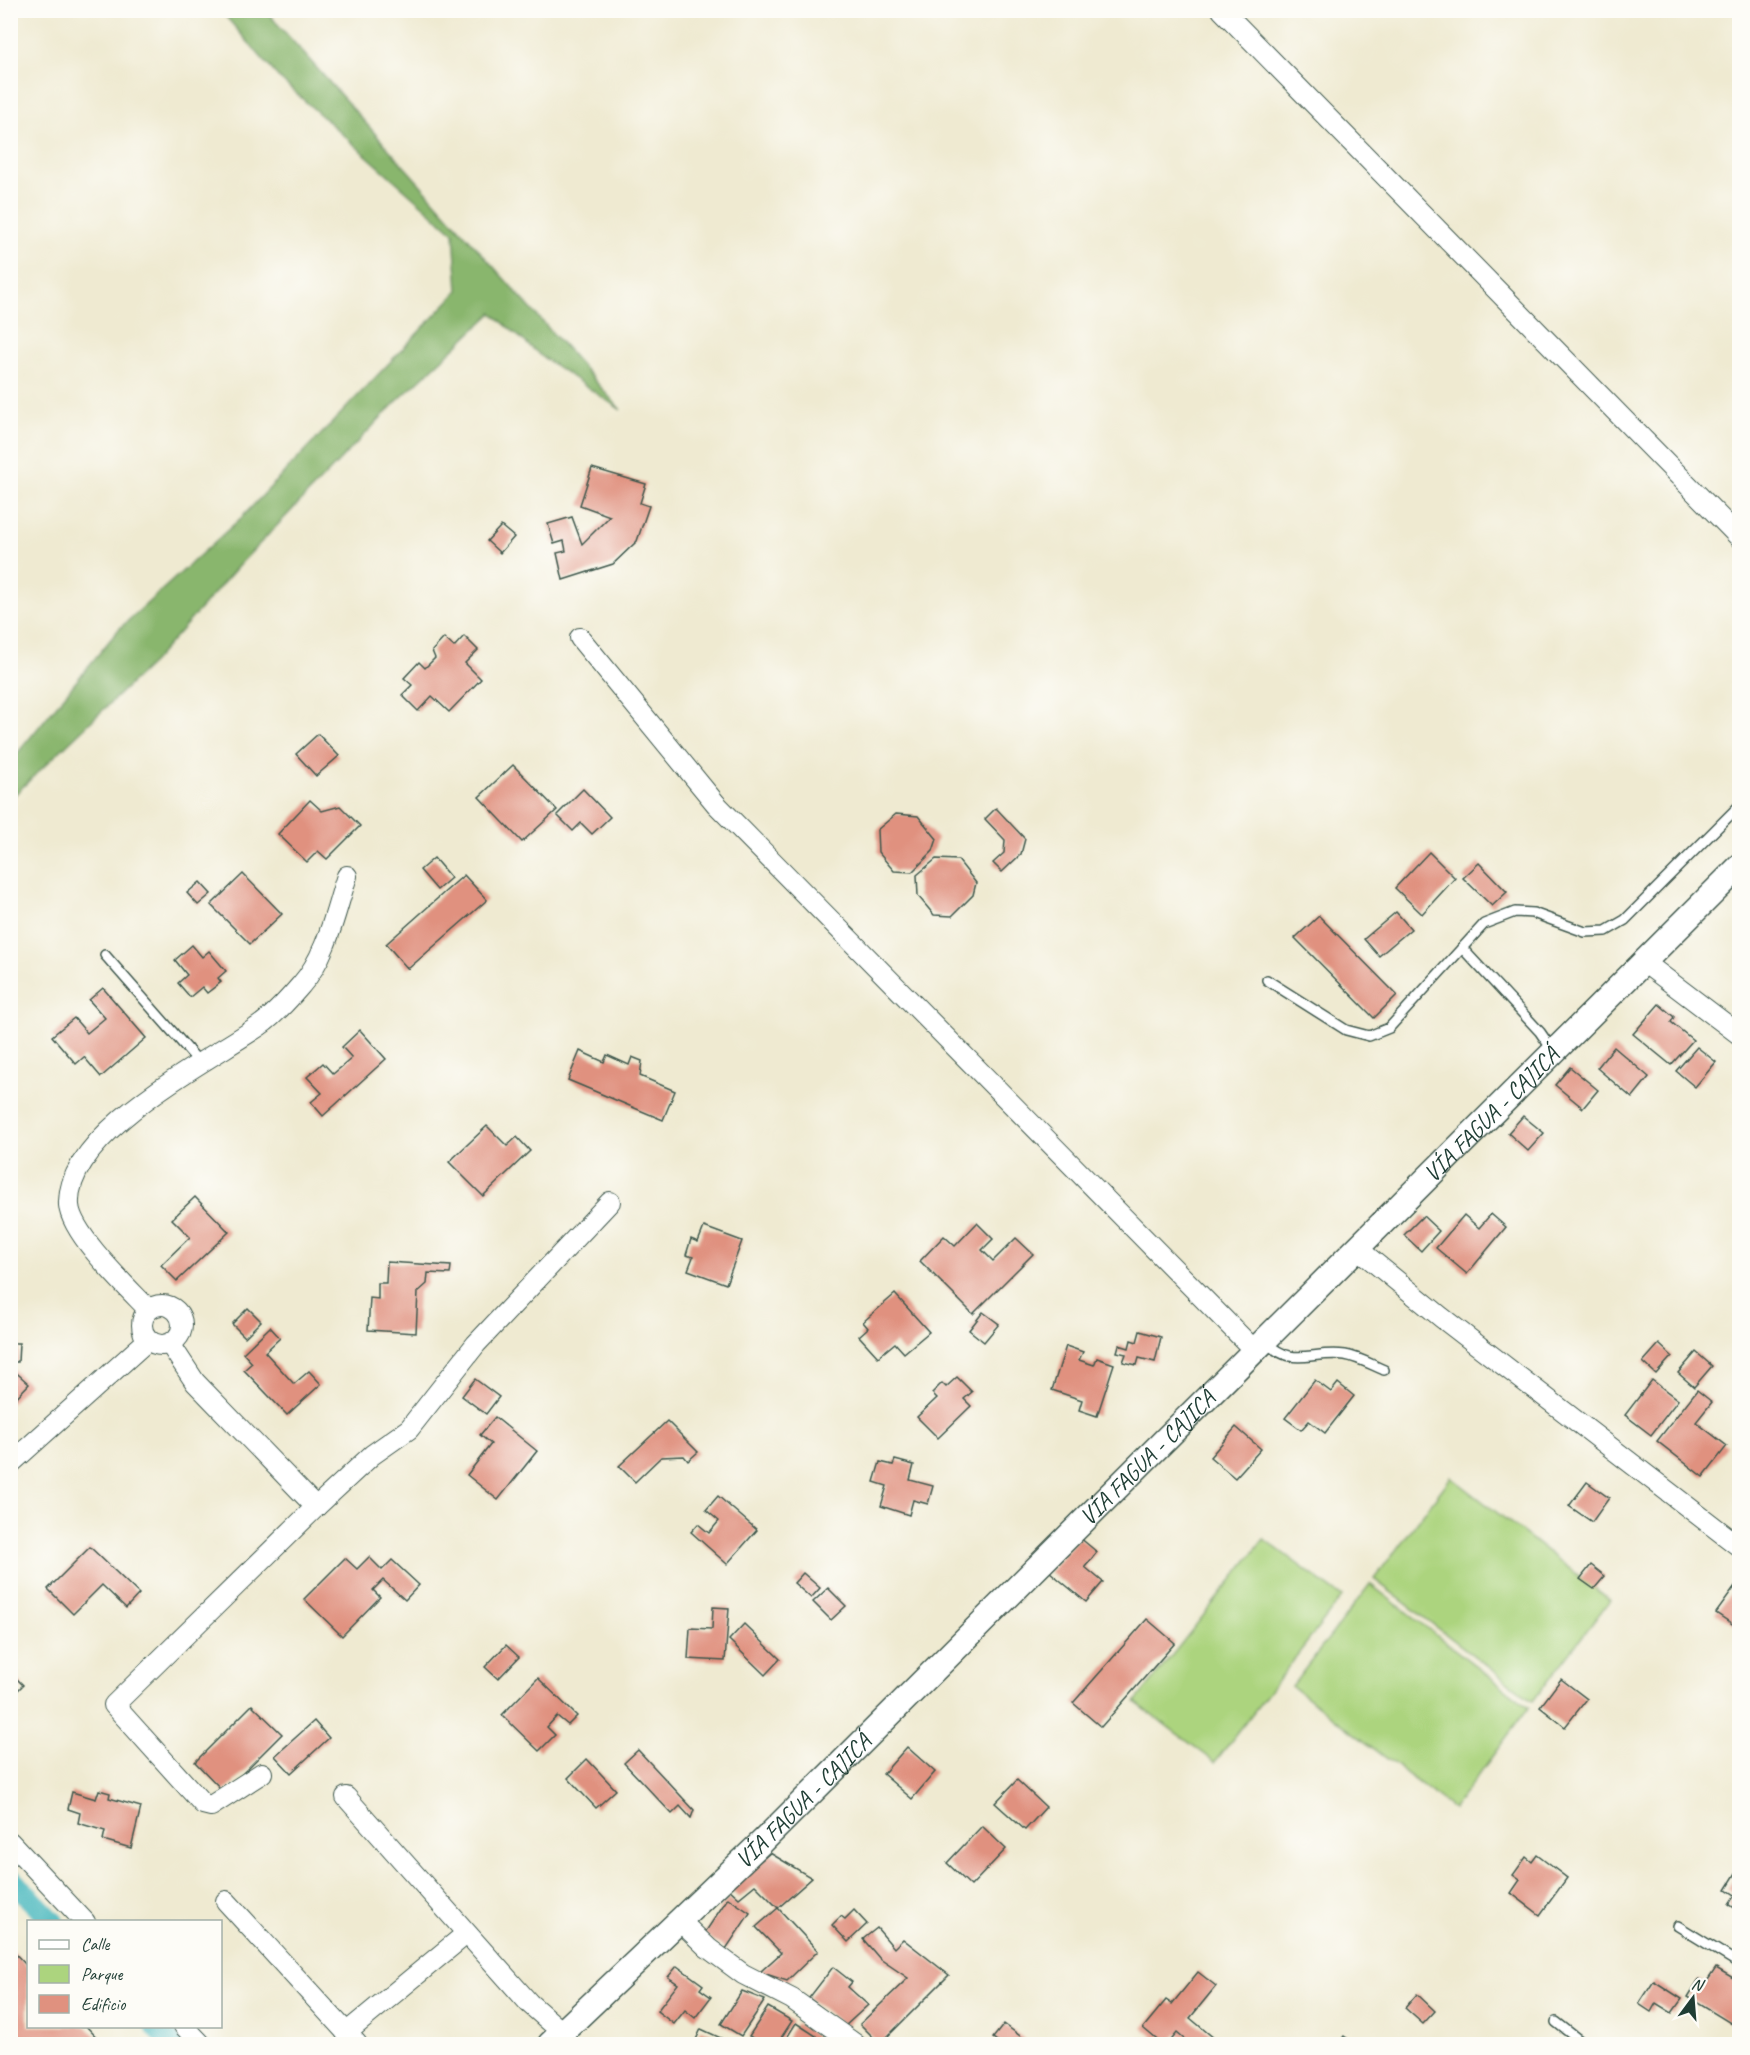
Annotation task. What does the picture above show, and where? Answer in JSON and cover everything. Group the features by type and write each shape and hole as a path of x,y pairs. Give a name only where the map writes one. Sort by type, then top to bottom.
{"street":[{"path":"1222,10 1740,538"},
{"path":"580,638 716,804 1259,1345"},
{"name":"VÍA FAGUA - CAJICÁ","path":"556,2038 680,1922 1740,866"},
{"path":"148,1310 102,1259 75,1223 69,1207 70,1192 78,1172 91,1150 116,1124 199,1062 260,1025 303,984 322,951 347,876"},
{"path":"1645,963 1740,1035"},
{"path":"262,1773 211,1806 203,1804 114,1705 316,1507 372,1455 409,1429 476,1344 610,1202"},
{"path":"1358,1249 1442,1317 1740,1547"},
{"path":"158,1305 168,1305 180,1314 181,1334 170,1344 158,1345 148,1340 142,1324 148,1310 158,1305"},
{"path":"10,1464 148,1340"},
{"path":"170,1344 195,1382 316,1507"},
{"path":"346,1797 530,2003 556,2038"},
{"path":"10,1842 83,1920"},
{"path":"226,1901 352,2039 466,1934"},
{"path":"680,1922 708,1948 743,1974 792,1999 855,2044"},
{"path":"186,2028 201,2044"}],"lane":[{"path":"1267,980 1346,1030 1369,1036 1389,1028 1484,924 1515,912 1533,913 1585,932 1606,932 1625,920 1740,805"},
{"path":"1462,948 1540,1032 1553,1051"},
{"path":"105,955 199,1062"},
{"path":"1259,1345 1299,1358 1324,1354 1346,1355 1384,1370"},
{"path":"1678,1926 1740,1964"},
{"path":"1556,2022 1584,2044"}],"green space":[{"path":"221,11 266,11 621,410 541,356 492,313 395,403 241,563 153,662 11,798 11,761 119,629 242,517 458,291 454,233 280,79"},
{"path":"1451,1477 1610,1600 1533,1701 1374,1579"},
{"path":"1264,1539 1342,1597 1215,1762 1135,1702"},
{"path":"1370,1584 1529,1707 1453,1809 1292,1686"}],"building":[{"path":"592,468 646,484 640,503 649,506 637,541 613,564 563,580 557,553 566,551 564,541 554,544 548,524 572,517 582,544 610,516 580,505"},
{"path":"501,526 514,537 500,553 487,541"},
{"path":"464,636 478,650 465,663 481,679 449,712 432,696 418,711 402,695 412,685 404,678 419,662 425,668 435,658 432,651 444,638 454,647"},
{"path":"318,734 339,756 316,776 296,754"},
{"path":"513,765 557,810 522,842 479,797"},
{"path":"583,789 610,817 592,834 581,823 573,831 557,815"},
{"path":"310,800 322,811 340,806 360,826 327,859 318,851 307,862 278,834"},
{"path":"996,808 1025,839 1021,854 1002,872 993,863 1004,853 1005,840 985,819"},
{"path":"896,814 918,816 937,839 933,851 912,872 894,871 878,852 877,830"},
{"path":"1429,852 1455,878 1422,914 1395,888"},
{"path":"434,858 451,878 437,890 420,870"},
{"path":"936,859 958,860 976,883 973,895 952,916 934,915 918,896 917,875"},
{"path":"1479,863 1507,892 1492,906 1463,878"},
{"path":"243,874 282,914 250,944 211,905"},
{"path":"464,875 487,900 408,969 386,944"},
{"path":"200,882 211,894 198,905 187,893"},
{"path":"1396,912 1411,929 1379,956 1364,939"},
{"path":"1319,916 1397,995 1374,1018 1295,938"},
{"path":"192,945 202,957 209,951 226,971 218,978 221,982 207,993 202,987 190,997 178,983 187,975 175,960"},
{"path":"103,988 146,1038 101,1077 84,1057 76,1064 52,1036 74,1018 87,1033 105,1018 89,1000"},
{"path":"1659,1004 1674,1017 1671,1022 1693,1040 1671,1065 1633,1034"},
{"path":"360,1030 386,1059 323,1116 311,1102 322,1093 307,1077 323,1063 333,1074 352,1058 342,1047"},
{"path":"1614,1047 1649,1077 1632,1098 1597,1068"},
{"path":"1697,1047 1716,1062 1695,1087 1676,1071"},
{"path":"580,1051 604,1062 607,1055 629,1065 632,1057 642,1061 640,1076 675,1091 663,1120 568,1080"},
{"path":"1570,1067 1598,1090 1583,1108 1555,1085"},
{"path":"1523,1116 1544,1133 1528,1151 1508,1133"},
{"path":"487,1126 507,1146 517,1137 530,1151 483,1196 449,1162"},
{"path":"195,1197 229,1232 177,1281 161,1265 190,1237 172,1219"},
{"path":"1491,1214 1506,1227 1467,1274 1436,1248 1464,1215 1479,1228"},
{"path":"1423,1216 1439,1231 1421,1251 1404,1235"},
{"path":"977,1223 993,1239 982,1250 993,1261 1016,1238 1033,1254 973,1314 920,1261 944,1236 955,1246"},
{"path":"704,1227 742,1241 726,1284 688,1270 693,1257 686,1255 691,1239 698,1242"},
{"path":"387,1262 451,1266 450,1274 428,1273 427,1284 418,1292 416,1333 368,1330 370,1298 378,1299 378,1283 386,1283"},
{"path":"895,1294 929,1332 904,1353 895,1343 878,1357 859,1336 868,1328 863,1322"},
{"path":"248,1308 261,1321 245,1337 232,1324"},
{"path":"983,1312 999,1324 984,1342 969,1330"},
{"path":"270,1327 280,1338 265,1352 294,1384 309,1371 321,1384 287,1415 244,1370 252,1363 243,1353"},
{"path":"1140,1331 1161,1337 1155,1362 1139,1358 1137,1365 1123,1362 1126,1354 1117,1352 1119,1345 1129,1348 1131,1340 1137,1342"},
{"path":"10,1343 19,1343 18,1362 10,1362"},
{"path":"1659,1344 1672,1356 1656,1374 1643,1362"},
{"path":"1066,1346 1083,1352 1079,1360 1094,1365 1097,1358 1114,1364 1097,1416 1079,1410 1082,1400 1052,1390"},
{"path":"1696,1352 1712,1366 1694,1387 1678,1373"},
{"path":"10,1367 29,1384 10,1404"},
{"path":"957,1377 972,1392 964,1399 971,1406 938,1438 917,1417 937,1398 932,1393 942,1383 946,1387"},
{"path":"475,1379 499,1397 486,1414 462,1396"},
{"path":"1315,1380 1331,1392 1338,1383 1354,1396 1325,1433 1309,1421 1301,1430 1285,1418"},
{"path":"1652,1380 1678,1400 1651,1435 1625,1415"},
{"path":"1697,1390 1712,1402 1696,1422 1727,1446 1703,1477 1657,1441"},
{"path":"495,1417 537,1451 498,1500 467,1475 491,1444 480,1435"},
{"path":"667,1421 698,1452 688,1461 684,1456 661,1457 635,1482 619,1466"},
{"path":"1236,1427 1261,1449 1235,1478 1210,1457"},
{"path":"895,1460 914,1465 910,1480 933,1486 928,1504 913,1500 909,1515 881,1506 887,1486 874,1482 880,1462 893,1465"},
{"path":"1587,1482 1609,1498 1592,1522 1569,1506"},
{"path":"718,1496 757,1530 727,1564 691,1532 698,1524 709,1533 719,1521 706,1510"},
{"path":"1079,1537 1097,1552 1085,1567 1103,1582 1086,1602 1050,1572"},
{"path":"90,1547 139,1594 126,1608 102,1585 73,1614 48,1589"},
{"path":"369,1557 382,1570 392,1560 419,1585 405,1600 383,1580 373,1590 380,1597 342,1636 304,1599 345,1558 357,1569"},
{"path":"1591,1565 1605,1576 1594,1589 1580,1579"},
{"path":"803,1573 820,1588 811,1598 794,1583"},
{"path":"1740,1580 1740,1629 1716,1613"},
{"path":"828,1588 846,1606 831,1620 813,1602"},
{"path":"713,1607 729,1608 725,1661 688,1659 690,1628 712,1629"},
{"path":"1147,1619 1175,1643 1101,1727 1073,1703"},
{"path":"744,1624 780,1659 765,1675 729,1640"},
{"path":"506,1645 519,1657 498,1679 485,1667"},
{"path":"10,1672 23,1685 10,1698"},
{"path":"538,1678 577,1716 568,1725 557,1716 547,1727 555,1735 539,1751 502,1715"},
{"path":"1561,1679 1587,1699 1565,1727 1540,1707"},
{"path":"252,1705 282,1734 224,1792 195,1762"},
{"path":"314,1721 329,1738 291,1773 275,1756"},
{"path":"907,1747 935,1772 912,1799 883,1774"},
{"path":"638,1750 694,1810 691,1818 680,1806 672,1814 624,1763"},
{"path":"587,1759 616,1790 596,1808 568,1778"},
{"path":"1017,1780 1046,1807 1025,1830 995,1803"},
{"path":"99,1790 110,1793 109,1798 141,1807 131,1848 103,1840 105,1831 78,1823 80,1813 68,1809 72,1792 96,1799"},
{"path":"982,1826 1006,1849 971,1886 947,1863"},
{"path":"770,1853 812,1878 778,1908 755,1885 739,1898 728,1888"},
{"path":"1537,1855 1567,1878 1540,1915 1511,1893 1520,1880 1513,1875 1526,1857 1532,1862"},
{"path":"1736,1873 1740,1875 1740,1912 1729,1904 1735,1895 1726,1889"},
{"path":"728,1898 750,1913 726,1949 704,1934"},
{"path":"778,1908 818,1951 787,1981 760,1972 781,1953 756,1927"},
{"path":"854,1910 867,1924 848,1942 832,1925 841,1916 845,1919"},
{"path":"877,1928 894,1948 903,1939 949,1975 880,2044 860,2024 908,1978 880,1959 863,1939"},
{"path":"10,1948 27,1966 27,2028 88,2028 103,2044 10,2044"},
{"path":"677,1966 703,1985 700,1989 711,1997 695,2018 685,2010 674,2024 657,2011 678,1984 668,1977"},
{"path":"833,1967 852,1982 848,1987 868,2005 845,2026 809,1998"},
{"path":"1716,1968 1740,1982 1740,2029 1688,1997 1699,1979 1706,1983"},
{"path":"1198,1972 1216,1986 1190,2018 1221,2044 1190,2044 1177,2033 1168,2044 1162,2044 1143,2028 1166,2000 1172,2004"},
{"path":"1654,1981 1682,1999 1672,2013 1656,2003 1651,2012 1639,2004"},
{"path":"742,1991 765,2000 741,2036 721,2024"},
{"path":"1417,1994 1435,2011 1423,2024 1405,2008"},
{"path":"768,2007 792,2021 777,2044 763,2044 749,2036"},
{"path":"796,2023 816,2036 811,2044 783,2044"},
{"path":"1004,2024 1031,2044 1002,2044 993,2038"},
{"path":"701,2029 723,2039 720,2044 694,2044"},
{"path":"1344,2036 1356,2044 1338,2044"}],"waterway":[{"path":"10,1878 51,1920"},
{"path":"157,2028 172,2044"}]}
